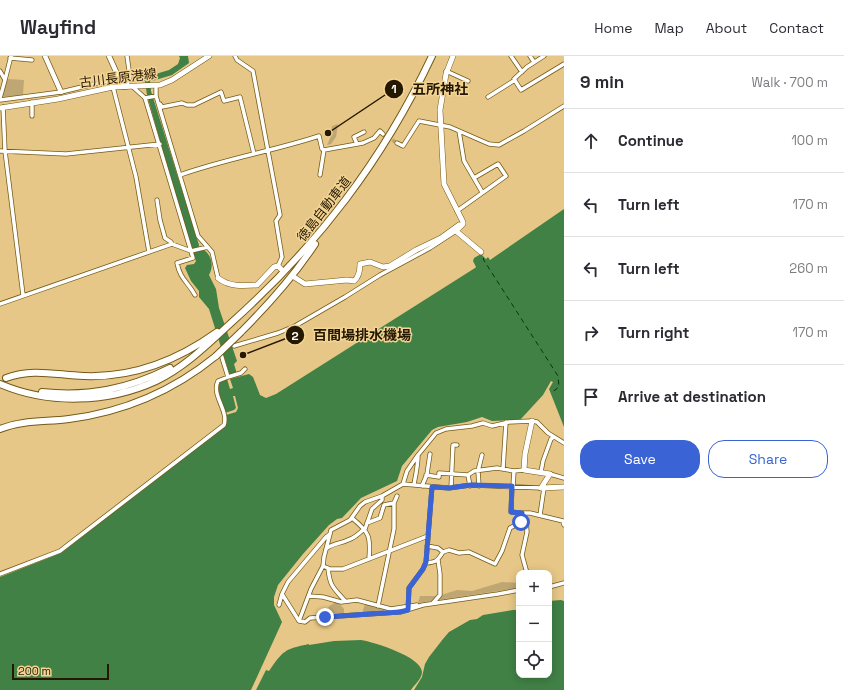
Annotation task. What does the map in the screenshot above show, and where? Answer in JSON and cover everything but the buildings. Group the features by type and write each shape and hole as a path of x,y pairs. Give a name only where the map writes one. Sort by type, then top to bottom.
{"highway":[{"name":"徳島自動車道","path":"0,384 17,390 54,398 82,399 103,396 129,391 156,380 175,370 201,351 237,319 300,257 327,224 358,183 393,130 432,56"},
{"path":"0,429 23,423 89,416 126,406 151,397 176,384 216,356 241,332 272,299 304,260 327,224"},
{"path":"3,379 22,373 34,372 92,376 129,373 163,363 187,351 208,339 237,319"},
{"name":"徳島自動車道","path":"3,379 23,388 45,392 79,394 101,392 146,380 179,364 201,351"}],"main road":[{"name":"古川長原港線","path":"1,108 112,87 154,86 169,82 209,56"},
{"path":"453,56 446,71 441,104 444,184 463,222"},
{"path":"463,222 463,224 456,231 481,252"},
{"path":"294,277 304,284 347,280 354,281 357,279 360,264 370,262 383,267 390,266 416,250 441,238 463,222"},
{"path":"218,278 230,285 257,285 274,267 280,268"},
{"path":"532,421 525,454 524,470 550,474 543,488 564,487"}],"street":[{"path":"45,56 61,92"},
{"path":"109,56 119,78 125,87 130,77 127,56"},
{"path":"235,56 237,60 253,71 280,215 276,221 282,257 280,268"},
{"path":"512,56 522,72"},
{"path":"530,56 534,62"},
{"path":"488,97 515,80 514,79 534,62 544,56"},
{"path":"32,60 11,57 0,99 61,92 119,78"},
{"path":"515,80 521,90 564,64"},
{"path":"0,71 5,80"},
{"path":"446,71 468,81"},
{"path":"154,86 155,97 198,236 212,252 218,278"},
{"path":"112,87 136,176 149,252"},
{"path":"133,87 146,98 192,251 193,258 177,263 184,282 190,287 195,295"},
{"path":"155,97 162,107 182,103 194,105 221,92 224,101 240,97 254,154"},
{"path":"146,98 155,97"},
{"path":"32,102 32,116"},
{"path":"397,143 402,146 419,121 441,125 489,144 499,145 524,132 564,106"},
{"path":"1,108 23,295"},
{"path":"324,150 356,144 374,138 380,131 383,134"},
{"path":"459,131 464,161 482,192"},
{"path":"356,144 354,137 364,132"},
{"path":"180,175 319,136 322,149 324,150 320,176"},
{"path":"0,151 66,154 160,144"},
{"path":"457,211 506,176 498,164 474,178"},
{"path":"157,200 165,238 172,242 172,244 192,251 207,247"},
{"path":"234,346 278,333 295,326 380,275 430,248 456,231"},
{"path":"0,304 172,244"},
{"path":"220,350 229,377"},
{"path":"0,574 60,551 221,427 224,424 225,419 217,384 220,380 242,374 245,369"},
{"path":"403,484 407,471 418,455 436,433 446,429 472,426 483,423 492,426 506,422 532,421 536,422 564,444"},
{"path":"503,469 506,422"},
{"path":"541,472 543,461 551,439 554,437"},
{"path":"451,488 453,445 457,445"},
{"path":"422,486 426,475 430,454"},
{"path":"414,484 418,466 418,455"},
{"path":"479,486 478,471 482,455"},
{"path":"426,475 439,477 439,473 468,475 478,471 497,468 514,471 524,470"},
{"path":"514,471 511,512 540,515 563,521 564,525"},
{"path":"550,474 564,478"},
{"path":"468,475 470,486"},
{"path":"299,621 308,596 323,566 331,530 352,518 360,506 365,502 382,496 403,484 451,488 470,486 513,486 543,488 540,515"},
{"path":"408,608 409,588 426,563 432,487"},
{"path":"326,549 330,545 343,542 354,537 365,528 372,509 382,500 382,496"},
{"path":"378,606 394,529 394,503 397,496"},
{"path":"367,523 380,518 384,505 394,503"},
{"path":"521,522 522,513"},
{"path":"352,518 365,528 370,544 369,559"},
{"path":"426,563 438,560 443,552 449,550 459,553 469,552 495,564 502,551 510,528 521,522 526,522 527,532 522,555 526,570"},
{"path":"279,605 282,594 288,582 330,534"},
{"path":"323,566 330,569 343,569 428,536"},
{"path":"427,546 438,548 443,552"},
{"path":"433,603 440,595 438,560"},
{"path":"328,568 331,585 345,601"},
{"path":"552,586 564,583"},
{"path":"308,596 323,597 341,602 357,600 392,609 408,608 516,591"},
{"path":"282,594 299,621 305,622 310,618 400,612 408,608"}],"shaded area":[{"path":"179,56 188,56 189,63 172,75 150,81 151,91 199,245 198,251 204,250 207,252 211,261 211,272 209,275 216,289 219,308 237,361 234,364 237,374 230,376 209,309 199,297 199,291 191,281 185,268 187,265 194,264 196,261 190,246 147,95 145,81 139,81 138,78 132,78 133,75 142,77 145,74 149,76 169,70 178,64 180,58"},
{"path":"7,79 24,80 23,95 2,97"},
{"path":"338,124 336,137 331,144 327,145 331,136 332,126"},
{"path":"564,209 564,427 549,389 553,382 551,381 543,395 520,420 492,421 482,417 467,422 438,427 432,430 402,466 397,481 361,498 342,518 337,519 329,525 278,585 274,597 274,605 282,622 251,690 0,690 0,577 61,553 225,426 227,422 226,415 236,412 238,408 235,396 233,396 236,408 225,413 217,386 221,381 227,379 230,389 233,388 230,379 249,374 253,377 260,395 266,398 276,394 475,268 476,267 473,261 474,258 481,254 486,259 488,257 490,260"},
{"path":"502,582 516,583 516,588 418,603 420,596 438,596 457,590 472,591"},
{"path":"337,601 344,609 344,613 332,613 328,607"},
{"path":"552,601 564,601 564,690 414,690 422,677 425,664 429,657 449,632 470,620 477,619 483,615 513,610 516,610 516,678 552,678"},
{"path":"365,604 384,609 384,611 362,613"},
{"path":"361,640 396,651 420,666 422,675 411,690 256,690 266,670 269,671 281,655 289,649 309,644"}],"waterway":[{"path":"108,82 114,81"}],"ferry route":[{"path":"484,258 483,259 558,376 559,387 551,393"}],"tunnel":[{"path":"383,134 397,143"}],"place":[{"name":"五所神社","path":"328,133"},
{"name":"百間場排水機場","path":"243,355"}],"route":[{"path":"325,617 390,613 408,610 409,588 423,569 426,562 432,487 449,488 471,485 512,486 511,512 522,513 521,522"}]}
